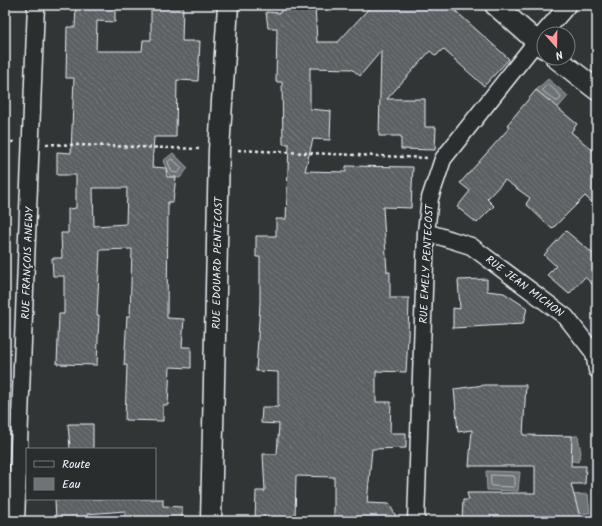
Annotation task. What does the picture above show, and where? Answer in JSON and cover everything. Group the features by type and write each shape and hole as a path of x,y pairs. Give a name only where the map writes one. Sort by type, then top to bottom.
{"street":[{"name":"RUE FRANÇOIS ANEWY","path":"16,521 36,5"},
{"name":"RUE EDOUARD PENTECOST","path":"211,521 219,150 228,5"},
{"path":"495,5 536,41"},
{"name":"RUE EMELY PENTECOST","path":"553,26 568,5"},
{"name":"RUE EMELY PENTECOST","path":"416,521 426,232 430,198 443,159 536,50"},
{"path":"566,66 597,90"},
{"name":"RUE JEAN MICHON","path":"426,232 471,246 566,317 594,353 597,370"}],"water":[{"path":"548,79 568,96 558,108 536,90"},
{"path":"173,153 188,168 180,178 170,177 163,161"},
{"path":"565,436 578,436 581,453 578,462 567,460 562,446"},
{"path":"486,471 520,472 518,491 487,490"},
{"path":"588,494 590,513 571,515 571,495"}],"building":[{"path":"76,5 115,5 115,22 97,21 96,51 142,51 143,40 151,40 151,5 183,5 182,41 200,41 198,81 177,80 176,137 154,137 152,167 166,168 167,177 176,177 173,202 168,202 167,318 184,319 182,347 191,347 191,368 170,367 168,405 163,405 163,421 125,420 127,365 124,365 127,316 130,316 132,249 100,250 97,315 99,315 97,365 57,364 59,314 64,314 64,276 53,276 52,258 62,258 61,233 68,233 68,209 76,208 76,175 57,175 57,152 71,153 74,78 66,78 67,27 75,27","holes":["93,188 127,188 126,224 94,226"]},
{"path":"283,5 315,5 317,42 338,42 372,5 449,5 509,59 484,86 443,49 436,56 430,51 387,99 425,99 425,127 436,127 435,150 401,149 401,136 379,136 381,51 360,76 352,69 310,68 310,109 331,111 330,140 313,139 305,171 346,172 346,166 413,167 411,208 383,207 387,272 390,272 390,298 409,298 406,372 376,371 376,402 391,402 390,433 406,433 406,448 372,449 367,503 389,504 399,521 334,521 334,477 296,476 295,521 255,521 256,491 265,491 263,454 277,454 279,424 261,423 262,407 278,407 278,372 256,371 260,303 260,257 256,257 256,236 276,236 276,219 286,219 289,144 283,144 282,82 276,82 277,28 268,28 266,12 280,13"},
{"path":"536,90 577,124 571,132 597,154 597,207 585,196 552,229 526,204 530,198 505,180 487,199 494,206 477,223 457,207 470,191 460,183 510,127 507,125"},
{"path":"566,231 597,257 597,289 585,277 569,294 547,275 556,266 544,255"},
{"path":"487,279 487,291 504,293 527,308 523,324 453,328 453,308 460,309 458,280"},
{"path":"484,385 526,385 523,435 572,436 571,466 586,466 585,484 571,484 581,521 462,521 463,500 469,500 467,493 535,493 535,466 469,466 472,430 458,432 454,389"},
{"path":"68,424 93,424 93,448 70,448"},
{"path":"163,499 163,506 182,507 182,521 125,521 125,511 87,514 88,521 56,521 55,500"}]}
